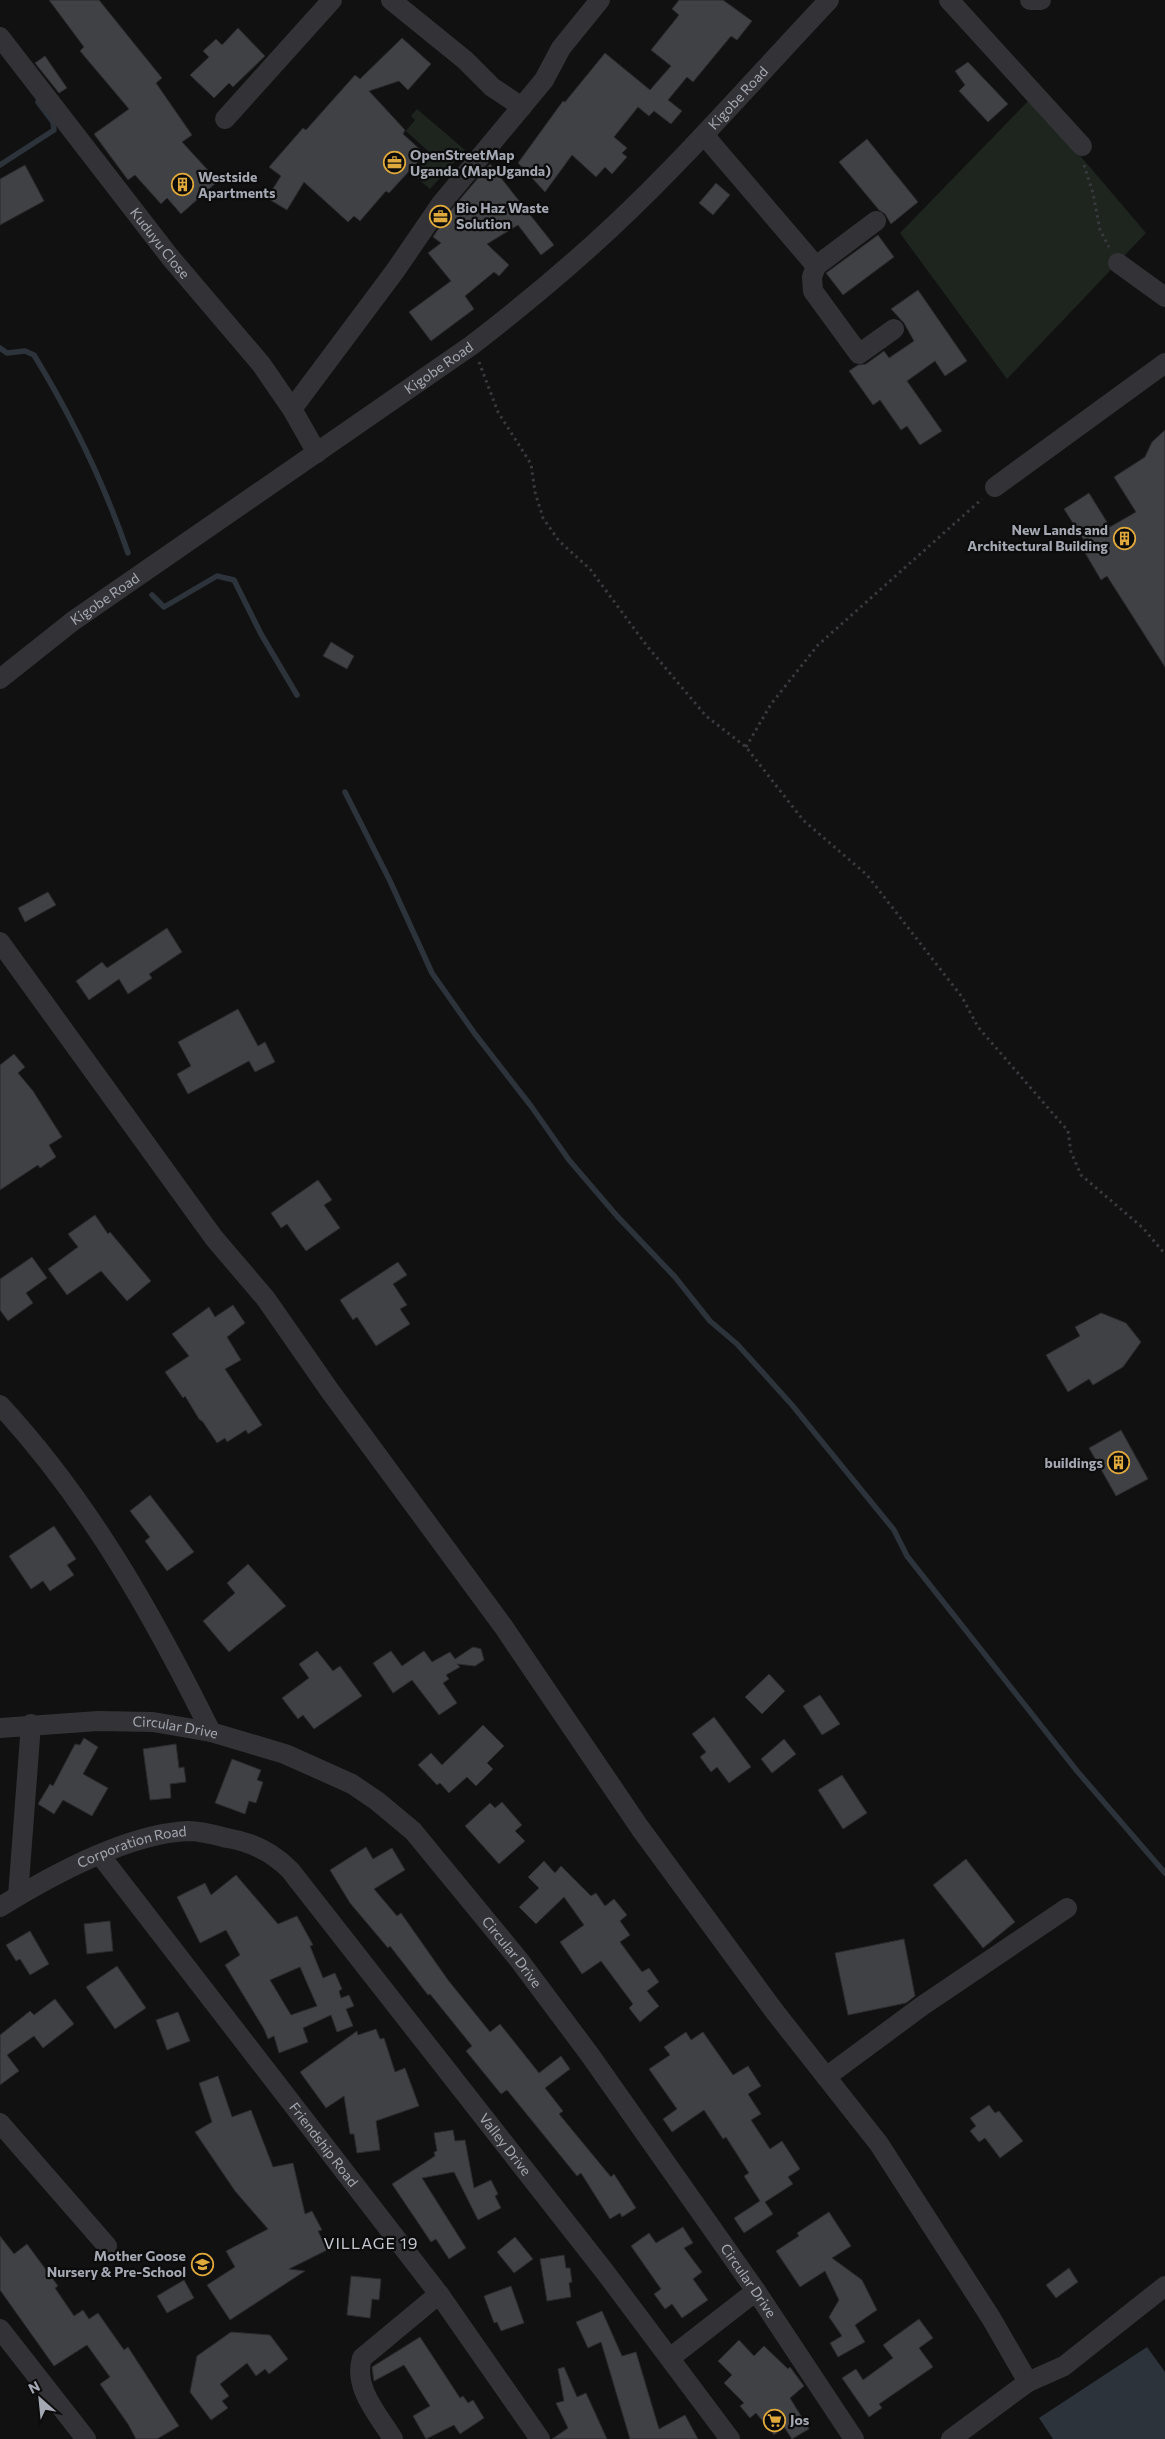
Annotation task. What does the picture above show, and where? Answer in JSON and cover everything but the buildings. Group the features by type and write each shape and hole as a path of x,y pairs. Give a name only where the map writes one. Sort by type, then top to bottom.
{"street":[{"path":"225,119 332,0"},
{"path":"392,0 465,60 492,87 522,107"},
{"path":"292,409 395,271 441,204 544,80 561,48 600,0"},
{"name":"Kigobe Road","path":"0,679 73,621 472,345 530,299 612,227 704,135 829,0"},
{"path":"949,0 1082,146"},
{"path":"1030,0 1041,0"},
{"name":"Kuduyu Close","path":"0,36 170,257 261,364 292,409 317,453"},
{"path":"704,135 816,266"},
{"path":"876,221 816,266 812,277 813,291 859,354 894,329"},
{"path":"1118,263 1165,297"},
{"path":"995,488 1165,363"},
{"path":"0,942 214,1238 266,1299 330,1392 503,1626 640,1828 775,2012 880,2144 991,2318 1028,2382"},
{"path":"0,1406 28,1435 64,1481 109,1546 176,1661 211,1732"},
{"name":"Circular Drive","path":"0,1728 31,1724 98,1721 153,1722 211,1732 285,1754 352,1784 377,1801 413,1831 519,1960 584,2047 756,2291 854,2439"},
{"path":"18,1896 31,1724"},
{"name":"Corporation Road","path":"0,1907 57,1874 140,1840 191,1831 234,1839 274,1854"},
{"name":"Valley Drive","path":"274,1854 290,1870 670,2358 730,2439"},
{"name":"Friendship Road","path":"100,1855 439,2294 540,2439"},
{"path":"826,2077 922,2006 1067,1908"},
{"path":"0,2123 107,2246"},
{"path":"951,2439 1028,2382 1064,2366 1165,2286"},
{"path":"670,2358 756,2291"},
{"path":"393,2439 360,2382 358,2371 362,2358 439,2294"},
{"path":"0,2329 86,2439"}],"path":[{"path":"1082,146 1085,171 1093,194 1100,230 1118,263"},
{"path":"472,345 498,412 531,464 535,492 543,518 559,541 590,570 647,646 706,716 746,747 803,820 867,876 962,997 978,1027 1068,1131 1071,1152 1080,1175 1143,1228 1165,1254"},
{"path":"746,747 771,704 818,644 995,488"}],"shaded area":[{"path":"1031,98 1146,233 1007,379 900,233"},
{"path":"417,109 465,150 430,189 411,173 429,152 406,131 415,120 411,116"},
{"path":"1147,2347 1165,2372 1165,2439 1053,2439 1039,2418"}],"waterway":[{"path":"0,165 54,130 53,122 38,102"},
{"path":"0,348 7,353 25,351 34,355 62,403 87,452 109,502 128,553"},
{"path":"152,595 164,607 217,576 234,580 261,634 297,695"},
{"path":"345,792 390,881 432,973 569,1160 617,1216 675,1277 710,1321 737,1344 792,1405 894,1530 907,1556 1077,1771 1165,1873"}],"place":[{"name":"OpenStreetMap Uganda (MapUganda)","path":"394,163"},
{"name":"Westside Apartments","path":"182,185"},
{"name":"Bio Haz Waste Solution","path":"440,216"},
{"name":"New Lands and Architectural Building","path":"1124,538"},
{"name":"buildings","path":"1119,1463"},
{"name":"Mother Goose Nursery & Pre-School","path":"202,2264"},
{"name":"Jos","path":"774,2420"}],"district":[{"name":"VILLAGE 19","path":"371,2243"}]}
